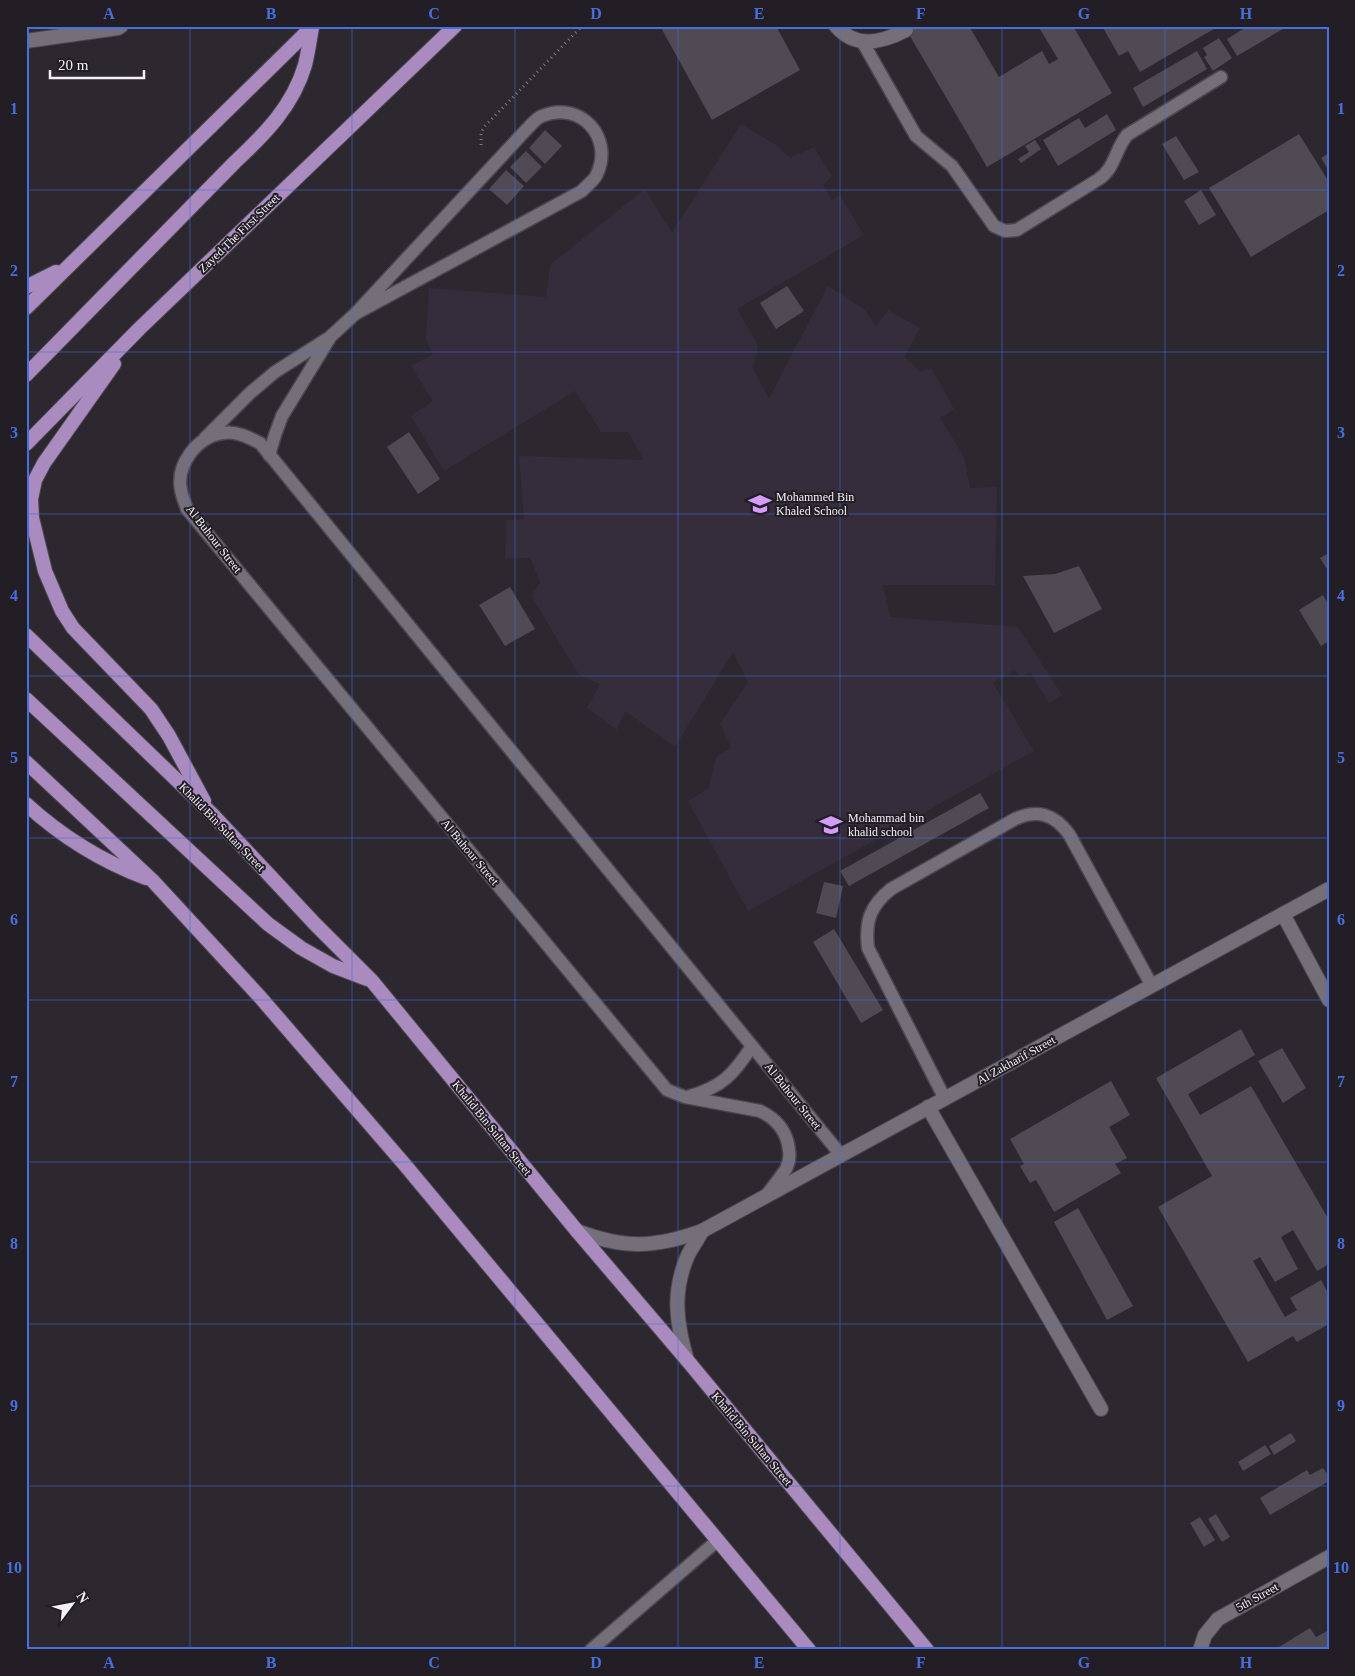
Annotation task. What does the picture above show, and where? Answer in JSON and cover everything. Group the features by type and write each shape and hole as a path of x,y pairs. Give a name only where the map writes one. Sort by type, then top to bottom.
{"main road":[{"name":"Zayed The First Street","path":"26,444 139,329 455,26"},
{"path":"26,308 312,27"},
{"path":"26,375 235,162 266,133 289,102 305,66 312,27"},
{"path":"26,287 67,266"},
{"path":"139,329 44,463 35,480 31,499 32,518 45,570 62,610 73,628 151,709 169,736 212,814"},
{"name":"Khalid Bin Sultan Street","path":"26,635 212,814 315,924 372,980 577,1231 687,1360 927,1650"},
{"path":"26,699 268,924 301,948 333,966 372,980"},
{"path":"26,762 152,880 260,996 399,1158 809,1650"},
{"path":"26,804 65,837 93,854 122,869 152,880"}],"street":[{"path":"26,41 118,28 121,26"},
{"path":"836,26 850,37 862,41 878,42 906,30"},
{"name":"Al Zakharif Street","path":"577,1231 601,1240 626,1245 653,1244 678,1240 702,1231 1329,889"},
{"path":"1283,914 1329,1000"},
{"path":"928,1107 1101,1409"},
{"path":"687,1360 679,1334 676,1307 680,1280 689,1254 702,1231"},
{"name":"5th Street","path":"1200,1650 1205,1635 1218,1619 1329,1557"}],"lane":[{"path":"862,41 916,136 952,166 990,222 1005,231 1017,230 1099,179 1110,169 1126,136 1221,77"},
{"path":"204,440 244,399 275,372 330,337 355,314 541,116 562,112 583,118 597,133 603,154 597,176 582,191 355,314"},
{"path":"269,455 274,435 282,416 330,337"},
{"name":"Al Buhour Street","path":"765,1197 787,1167 790,1155 785,1132 770,1116 760,1111 685,1097 667,1090 188,509 181,490 181,470 190,453 204,440 223,433 242,434 260,443 841,1155"},
{"path":"944,1099 868,948 866,934 868,920 873,908 881,897 891,889 1015,819 1026,814 1038,813 1050,817 1061,824 1069,834 1152,986"},
{"path":"685,1097 702,1093 725,1081 740,1065 752,1046"},
{"path":"591,1650 718,1540"}],"path":[{"path":"493,166 481,146 481,132 582,26"}],"shaded area":[{"name":"Mohammed Bin Khaled School","path":"741,124 776,145 790,158 814,147 832,176 823,185 832,200 840,196 864,235 737,309 758,345 753,369 769,398 828,286 865,310 876,327 888,310 920,328 904,357 920,371 932,369 954,409 940,418 964,457 970,488 997,487 995,585 883,585 890,617 1018,627 1062,695 1049,703 1030,672 1020,677 1014,670 993,683 1034,751 748,911 688,801 709,788 716,757 731,748 720,724 748,682 733,652 675,747 625,711 617,730 587,708 600,684 579,675 531,596 540,582 530,558 505,558 506,520 524,519 519,456 644,460 628,432 601,432 575,391 444,471 411,416 433,401 411,366 433,354 426,340 429,288 546,297 550,265 645,189 672,233"}],"building":[{"path":"660,26 776,26 800,70 712,120"},
{"path":"904,26 956,26 957,28 969,26 999,77 1042,51 1049,64 1058,59 1038,26 1073,26 1112,93 987,167"},
{"path":"1102,26 1219,26 1140,72 1128,51 1119,56"},
{"path":"1248,26 1288,26 1237,56 1227,39"},
{"path":"1219,38 1232,58 1213,71 1204,57 1207,55 1203,48"},
{"path":"1197,51 1207,69 1143,107 1133,88"},
{"path":"1107,114 1116,130 1058,166 1043,140 1079,118 1085,128"},
{"path":"545,130 562,146 545,164 529,148"},
{"path":"1299,134 1329,182 1329,210 1251,257 1209,188"},
{"path":"1176,136 1199,172 1184,180 1162,144"},
{"path":"1035,140 1041,149 1021,163 1018,159 1029,152 1025,146"},
{"path":"526,151 542,167 526,183 510,167"},
{"path":"1329,153 1329,171 1321,158"},
{"path":"506,170 524,186 507,205 489,189"},
{"path":"1201,190 1216,215 1199,225 1184,201"},
{"path":"787,286 804,311 776,329 760,303"},
{"path":"409,432 440,479 418,494 387,447"},
{"path":"1329,553 1329,572 1320,558"},
{"path":"1079,566 1102,609 1054,633 1023,576 1055,574"},
{"path":"510,587 535,629 505,646 479,605"},
{"path":"1323,595 1329,605 1329,641 1321,646 1299,610"},
{"path":"980,793 989,808 849,886 840,871"},
{"path":"824,882 843,886 836,918 816,913"},
{"path":"834,929 883,1010 861,1023 813,942"},
{"path":"1241,1029 1255,1055 1188,1094 1200,1115 1251,1086 1329,1220 1329,1264 1317,1271 1293,1230 1281,1237 1298,1269 1275,1282 1260,1257 1253,1261 1285,1317 1297,1310 1290,1298 1321,1280 1329,1295 1329,1324 1297,1342 1293,1336 1248,1362 1158,1207 1212,1176 1156,1078"},
{"path":"1282,1048 1306,1088 1283,1103 1258,1061"},
{"path":"1111,1081 1130,1115 1109,1127 1127,1158 1115,1164 1121,1173 1054,1212 1036,1180 1030,1183 1020,1166 1024,1164 1010,1139"},
{"path":"1078,1208 1133,1306 1107,1320 1054,1222"},
{"path":"1291,1433 1296,1441 1274,1455 1269,1446"},
{"path":"1265,1445 1271,1454 1243,1471 1238,1462"},
{"path":"1323,1468 1329,1476 1329,1481 1270,1515 1260,1498 1307,1470 1310,1475"},
{"path":"1216,1514 1230,1537 1222,1542 1208,1519"},
{"path":"1200,1517 1215,1540 1204,1547 1190,1523"},
{"path":"1310,1628 1316,1637 1329,1630 1329,1650 1274,1650"}],"place":[{"name":"Mohammed Bin Khaled School","path":"760,504"},
{"name":"Mohammad bin khalid school","path":"831,825"}]}
